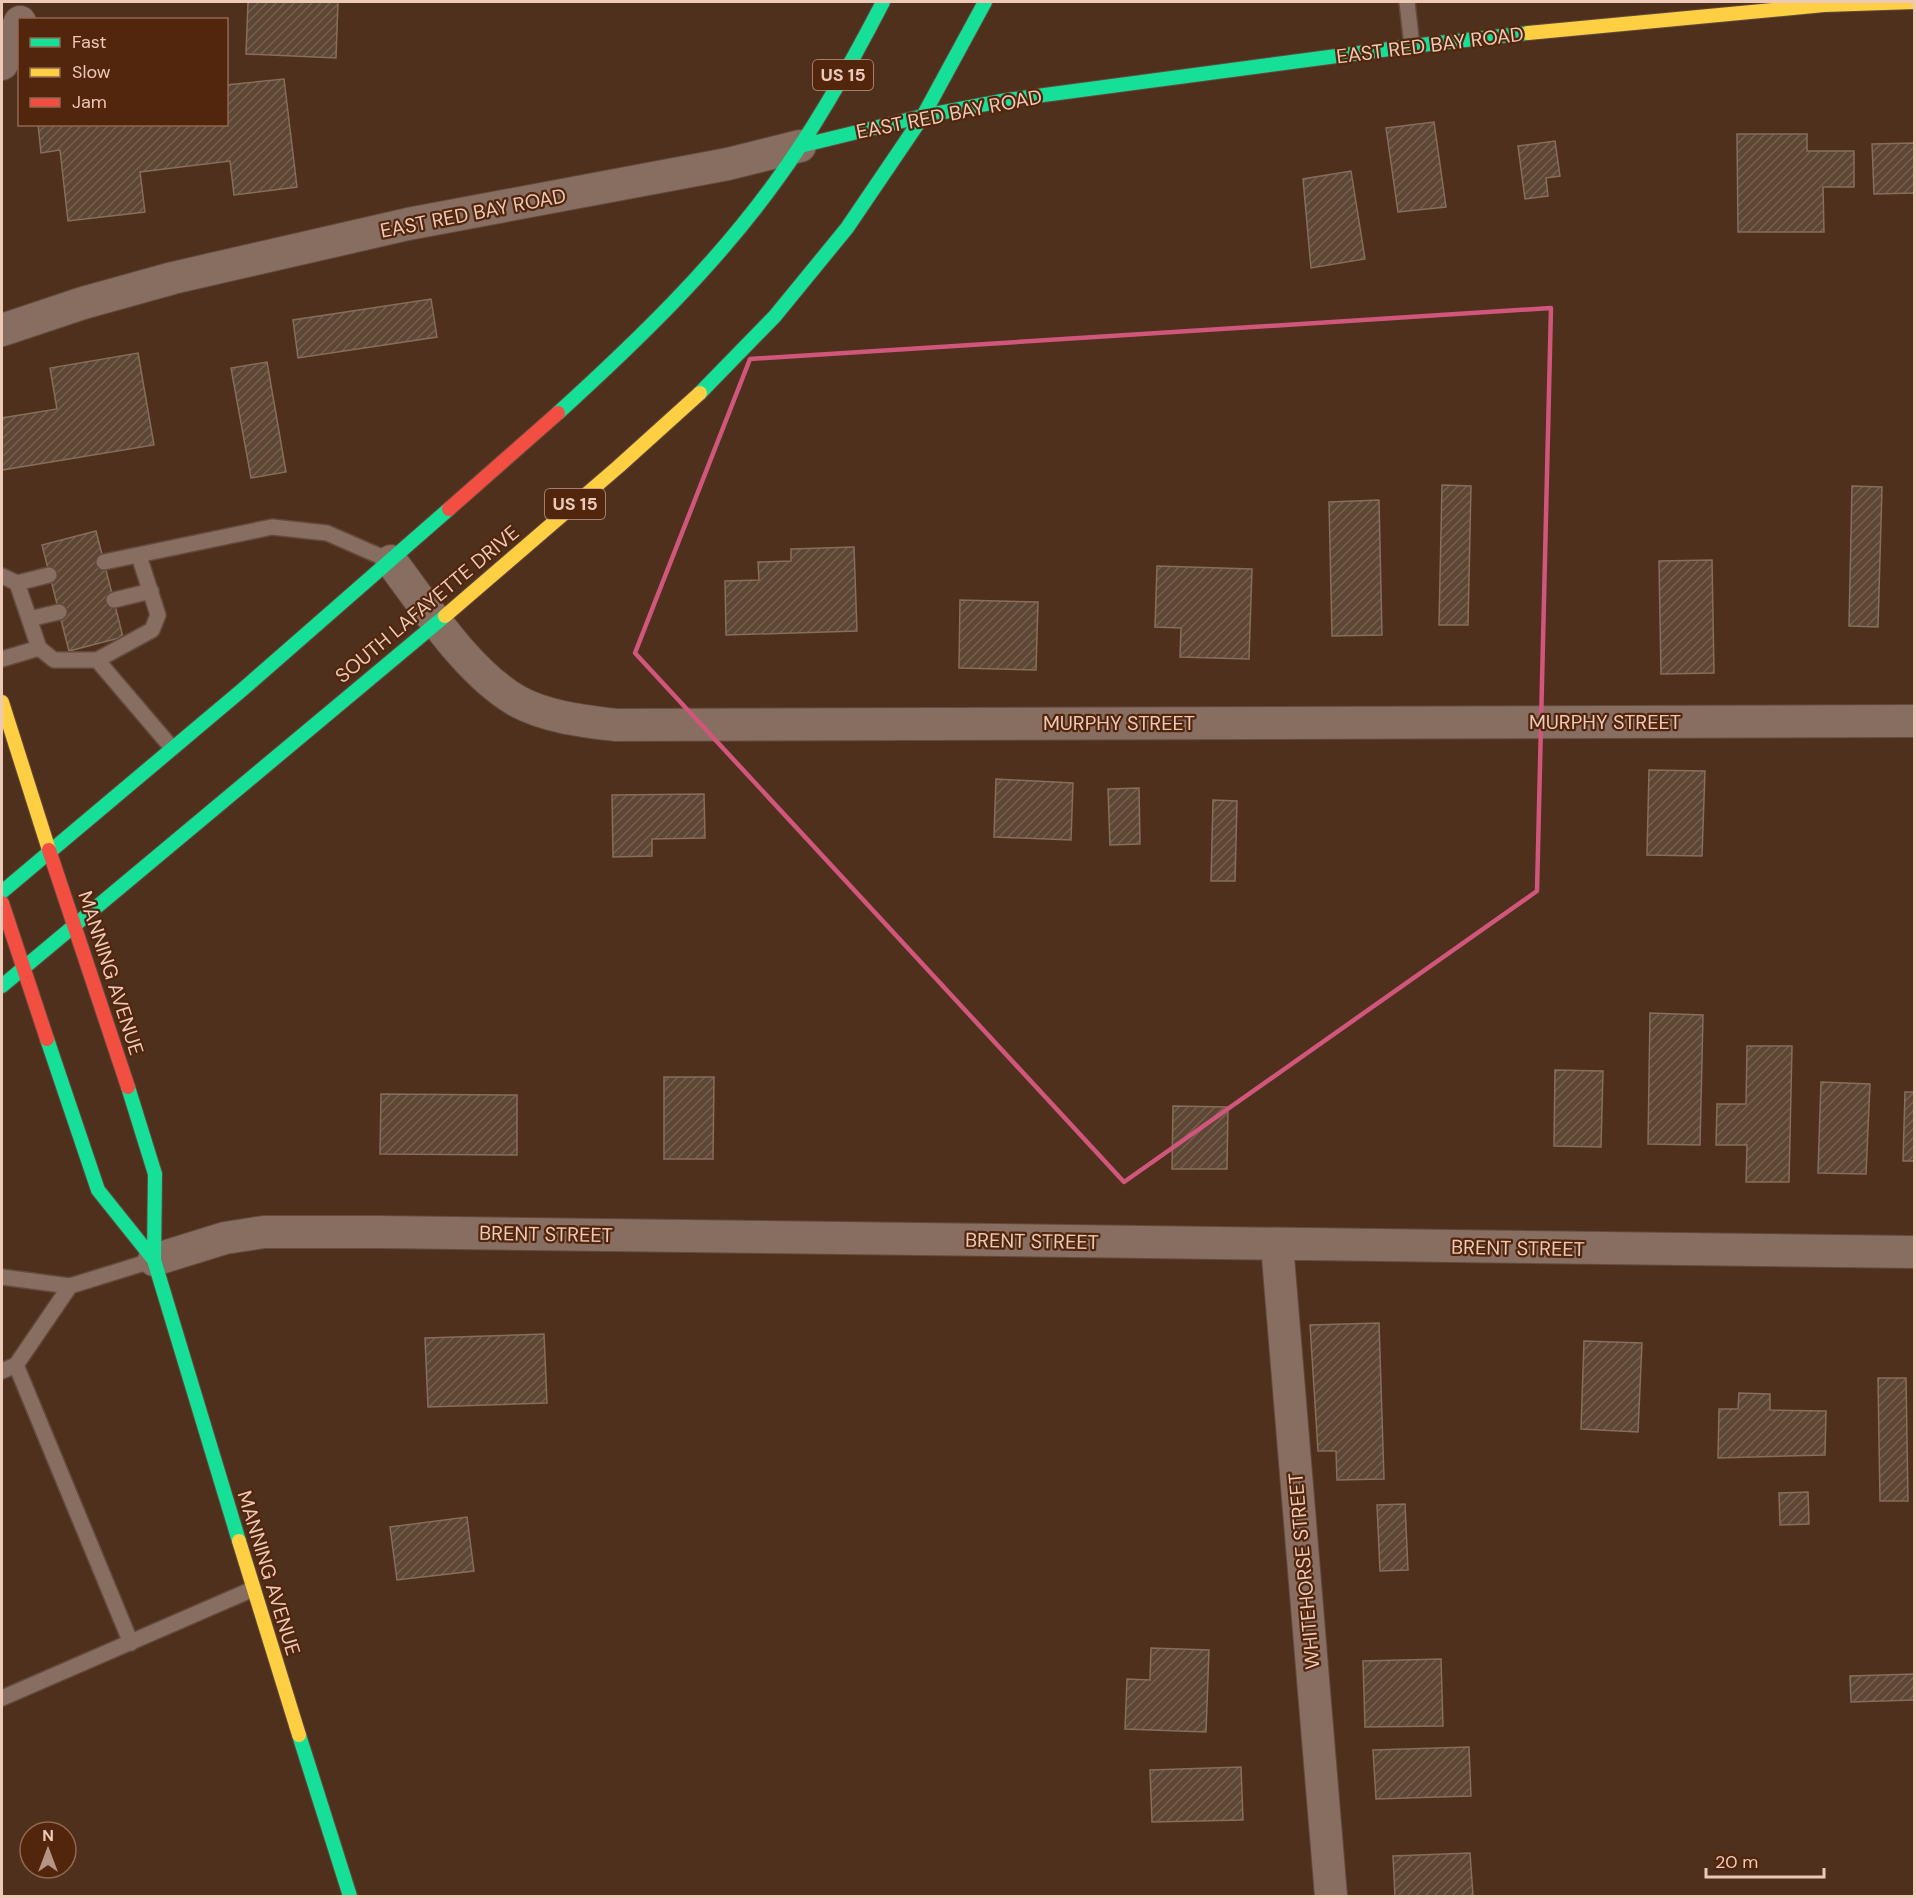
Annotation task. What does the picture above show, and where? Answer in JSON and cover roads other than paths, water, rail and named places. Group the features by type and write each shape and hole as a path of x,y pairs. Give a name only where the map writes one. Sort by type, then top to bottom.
{"main road":[{"name":"US 15","path":"2,892 391,561 588,385 656,318 710,261 751,213 800,146 883,2"},
{"name":"SOUTH LAFAYETTE DRIVE","path":"24,968 438,622 675,415 775,316 847,228 922,116 985,2"},
{"name":"EAST RED BAY ROAD","path":"800,146 922,116 1018,98 1412,46 1773,6 1914,2"},
{"name":"MANNING AVENUE","path":"2,702 108,1023 155,1174 154,1260 253,1589 351,1896"},
{"name":"MANNING AVENUE","path":"2,903 98,1190 154,1260"},
{"name":"US 15","path":"2,986 24,968"}],"street":[{"path":"21,18 28,2"},
{"path":"2,64 18,26"},
{"name":"EAST RED BAY ROAD","path":"2,330 83,303 173,278 408,224 728,164 800,146"},
{"name":"MURPHY STREET","path":"391,561 476,669 495,686 518,702 546,712 580,721 615,725 1914,721"},
{"name":"BRENT STREET","path":"154,1260 225,1238 264,1233 380,1232 1914,1252"},
{"name":"WHITEHORSE STREET","path":"1277,1245 1331,1896"}],"lane":[{"path":"1407,2 1412,46"},
{"path":"104,562 272,527 327,533 391,561"},
{"path":"16,583 39,648 54,660 97,660 152,630 158,615 139,556"},
{"path":"2,576 16,583 49,575"},
{"path":"114,600 151,591"},
{"path":"28,619 59,612"},
{"path":"2,658 39,648"},
{"path":"97,660 172,748"},
{"path":"2,1277 70,1286 154,1260"},
{"path":"70,1286 9,1368 131,1643"},
{"path":"2,1698 253,1589"}]}
